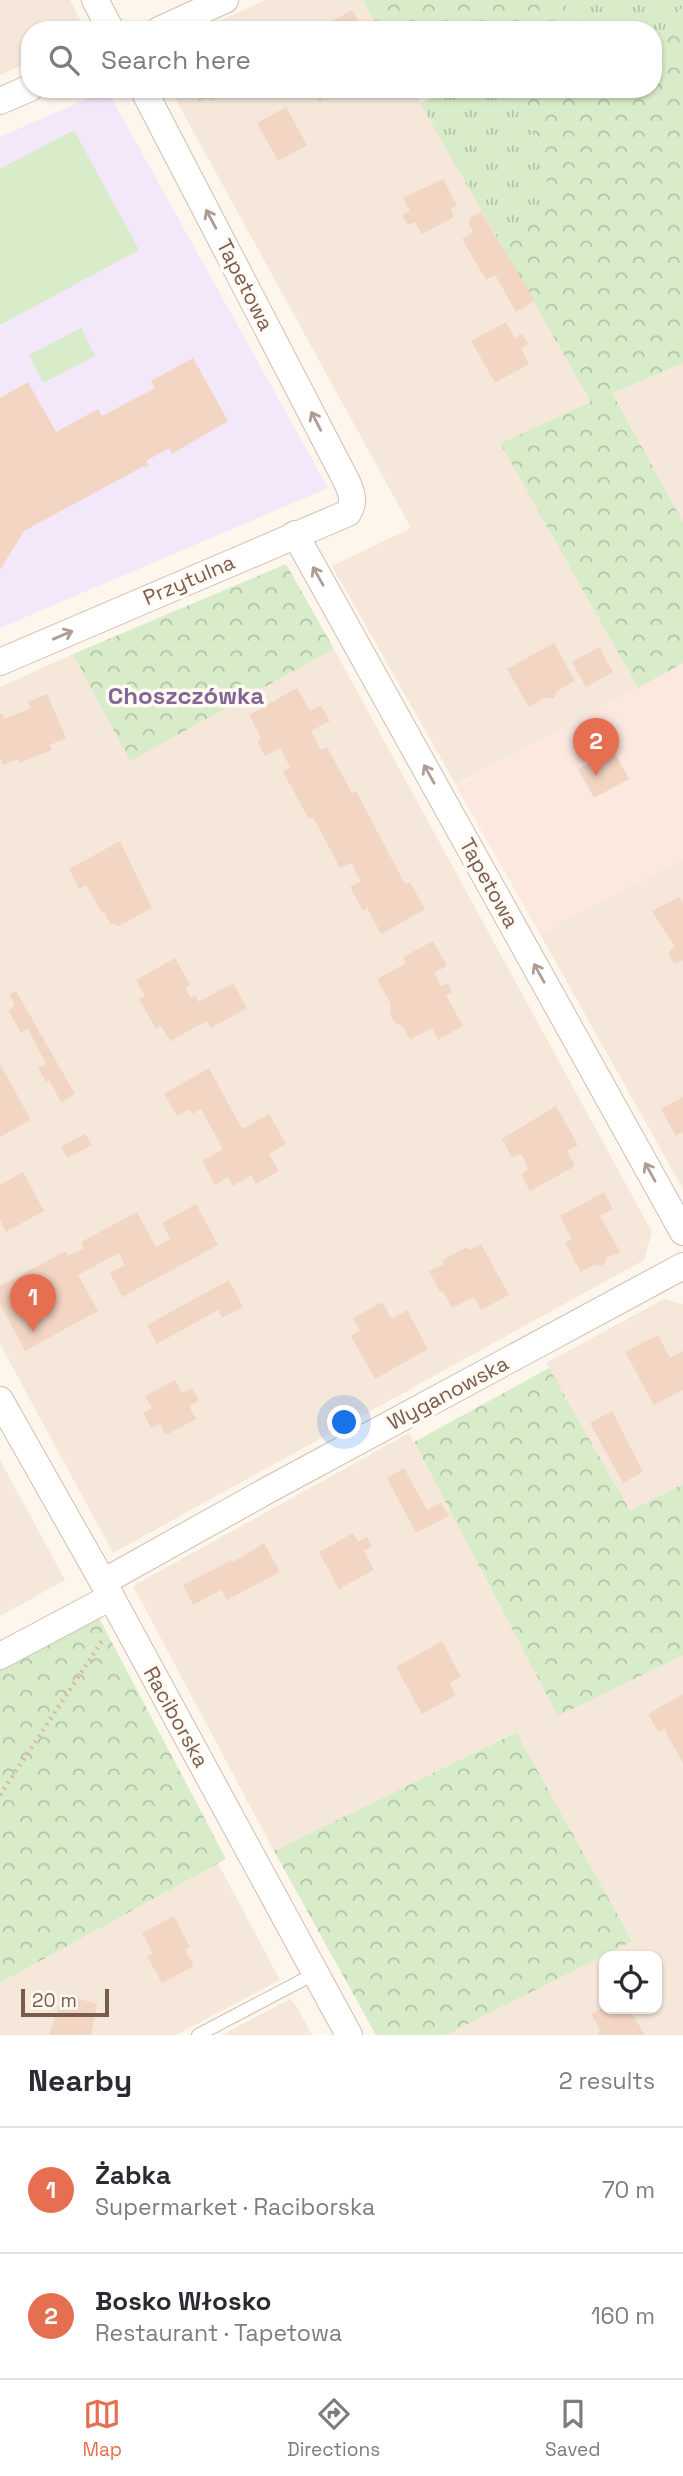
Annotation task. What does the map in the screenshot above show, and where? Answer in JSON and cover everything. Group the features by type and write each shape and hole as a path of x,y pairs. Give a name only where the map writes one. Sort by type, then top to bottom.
{"street":[{"path":"95,0 106,21"},
{"path":"179,21 225,0"},
{"path":"0,101 21,92"},
{"name":"Tapetowa","path":"148,98 347,482"},
{"name":"Przytulna","path":"0,662 348,513 353,497 347,482"},
{"name":"Tapetowa","path":"295,534 683,1232"},
{"name":"Wyganowska","path":"0,1656 111,1598 268,1490 683,1266"},
{"name":"Raciborska","path":"0,1400 349,2035"}],"lane":[{"path":"198,2035 316,1973"}],"path":[{"path":"0,1795 111,1598"}],"shaded area":[{"path":"0,0 70,0 81,21 21,21 21,66 0,75"},
{"path":"266,0 363,0 374,21 219,21"},
{"path":"89,98 111,98 328,488 0,628 0,137"},
{"path":"175,98 418,98 592,402 500,443 638,688 456,785 332,566 411,528"},
{"path":"683,363 683,522 612,393"},
{"path":"334,649 652,1232 644,1260 113,1553 0,1344 0,687 73,654 131,760"},
{"path":"683,663 683,858 540,934 456,786"},
{"path":"683,858 683,1189 540,934"},
{"path":"664,1299 683,1304 683,1484 630,1511 546,1363"},
{"path":"409,1433 558,1715 683,1655 683,2035 446,2035 599,1958 599,2014 662,2014 662,1951 612,1951 632,1941 515,1732 274,1851 133,1586"},
{"path":"0,1460 65,1580 0,1616"},
{"path":"218,1863 280,1980 176,2035 0,2035 0,1983"},
{"path":"290,1999 312,2035 222,2035"}],"green space":[{"path":"363,0 559,0 583,21 374,21"},
{"path":"559,0 683,0 683,6 662,35 662,21 583,21"},
{"path":"683,6 683,363 612,393 683,522 683,663 638,688 500,443 591,402 503,248 550,201 539,138 514,106 499,98 662,98 662,35"},
{"path":"432,98 499,98 514,106 539,138 550,201 503,248 420,103"},
{"path":"74,130 139,250 0,325 0,169"},
{"path":"81,328 95,356 43,383 29,355"},
{"path":"286,564 334,649 130,761 73,654"},
{"path":"549,1368 630,1511 683,1484 683,1655 558,1716 414,1442"},
{"path":"99,1618 226,1859 0,1983 0,1670"},
{"path":"516,1732 632,1941 612,1951 599,1951 599,1958 446,2035 376,2035 274,1851"}],"building":[{"path":"352,10 359,21 333,21"},
{"path":"286,107 307,145 278,161 257,123"},
{"path":"443,179 457,206 451,209 454,217 422,234 415,222 408,225 402,215 410,211 403,198"},
{"path":"481,212 535,301 516,312 495,275 486,280 462,239 473,232 468,223 471,217"},
{"path":"506,322 515,338 522,334 528,344 521,348 529,364 495,383 471,341"},
{"path":"193,358 228,421 172,454 169,448 146,461 149,466 144,466 24,531 0,570 0,398 28,382 56,432 98,409 102,416 155,388 151,381"},
{"path":"554,643 575,681 557,691 554,699 546,697 529,707 507,669"},
{"path":"599,647 613,672 586,687 572,662"},
{"path":"297,688 310,711 321,705 330,721 311,731 321,750 327,747 352,793 356,791 405,884 410,882 425,909 381,934 367,908 363,911 350,887 361,881 351,863 340,868 313,817 309,819 283,772 290,767 280,748 265,756 257,741 261,738 249,715"},
{"path":"47,694 66,738 50,745 52,750 20,763 18,759 3,765 0,759 0,714 2,713 4,719 31,708 28,702"},
{"path":"613,750 629,779 594,798 578,769"},
{"path":"120,841 152,908 119,926 110,923 86,885 79,889 69,869"},
{"path":"679,897 683,904 683,960 677,963 673,962 669,954 675,947 652,911"},
{"path":"433,941 447,966 434,973 441,986 447,983 452,992 446,995 463,1026 438,1040 432,1028 410,1040 403,1027 395,1023 390,1014 391,1004 377,979 406,963 403,957"},
{"path":"175,958 190,985 185,987 191,998 195,995 199,1002 233,983 247,1008 211,1028 207,1021 170,1041 161,1026 156,1029 139,999 145,996 136,980"},
{"path":"16,991 75,1094 61,1102 49,1080 46,1082 38,1068 46,1064 28,1029 21,1033 8,1010 15,1006 9,995"},
{"path":"0,1064 31,1120 0,1137"},
{"path":"209,1068 242,1129 269,1114 286,1144 269,1154 279,1171 256,1184 251,1175 233,1186 228,1177 215,1185 202,1161 223,1149 201,1109 192,1114 189,1109 177,1116 164,1094"},
{"path":"683,1097 683,1132 676,1136 661,1109"},
{"path":"556,1106 578,1145 567,1151 575,1166 530,1191 521,1174 529,1169 521,1154 512,1158 502,1139"},
{"path":"85,1134 92,1145 67,1158 61,1147"},
{"path":"23,1172 44,1211 6,1232 0,1220 0,1185"},
{"path":"604,1192 613,1209 600,1216 620,1252 607,1258 600,1266 594,1265 581,1272 565,1243 572,1239 560,1216"},
{"path":"196,1204 218,1245 122,1297 110,1273 125,1265 119,1253 78,1275 98,1311 25,1351 0,1304 0,1286 66,1251 68,1256 84,1248 81,1242 137,1212 156,1247 170,1239 162,1223"},
{"path":"481,1244 509,1295 481,1310 474,1297 452,1308 429,1271 444,1264 442,1260 467,1247 469,1250"},
{"path":"229,1280 243,1307 222,1318 218,1310 157,1344 147,1325"},
{"path":"382,1302 392,1319 407,1310 428,1349 375,1379 351,1336 360,1330 353,1318"},
{"path":"658,1335 670,1358 683,1351 683,1390 654,1405 625,1352"},
{"path":"175,1380 182,1393 192,1388 199,1400 189,1406 196,1419 166,1435 160,1424 151,1428 143,1413 152,1408 145,1396"},
{"path":"612,1411 643,1472 623,1483 590,1423"},
{"path":"404,1468 427,1510 441,1503 449,1516 416,1533 387,1478"},
{"path":"353,1533 358,1542 367,1537 372,1546 364,1551 374,1570 339,1589 319,1552"},
{"path":"264,1543 280,1572 227,1600 221,1590 193,1605 183,1585 232,1560 233,1562"},
{"path":"442,1641 461,1677 449,1683 456,1695 422,1714 396,1667"},
{"path":"683,1694 683,1763 664,1729 658,1732 648,1714"},
{"path":"174,1916 190,1947 185,1950 194,1966 162,1983 147,1956 153,1953 142,1933"},
{"path":"63,1994 97,2004 91,2035 49,2035"},
{"path":"599,2010 599,2014 632,2014 645,2035 598,2035 600,2029 591,2014"}],"place":[{"name":"Bosko Włosko","path":"596,776"},
{"name":"Żabka","path":"33,1332"}],"district":[{"name":"Choszczówka","path":"186,696"}]}
